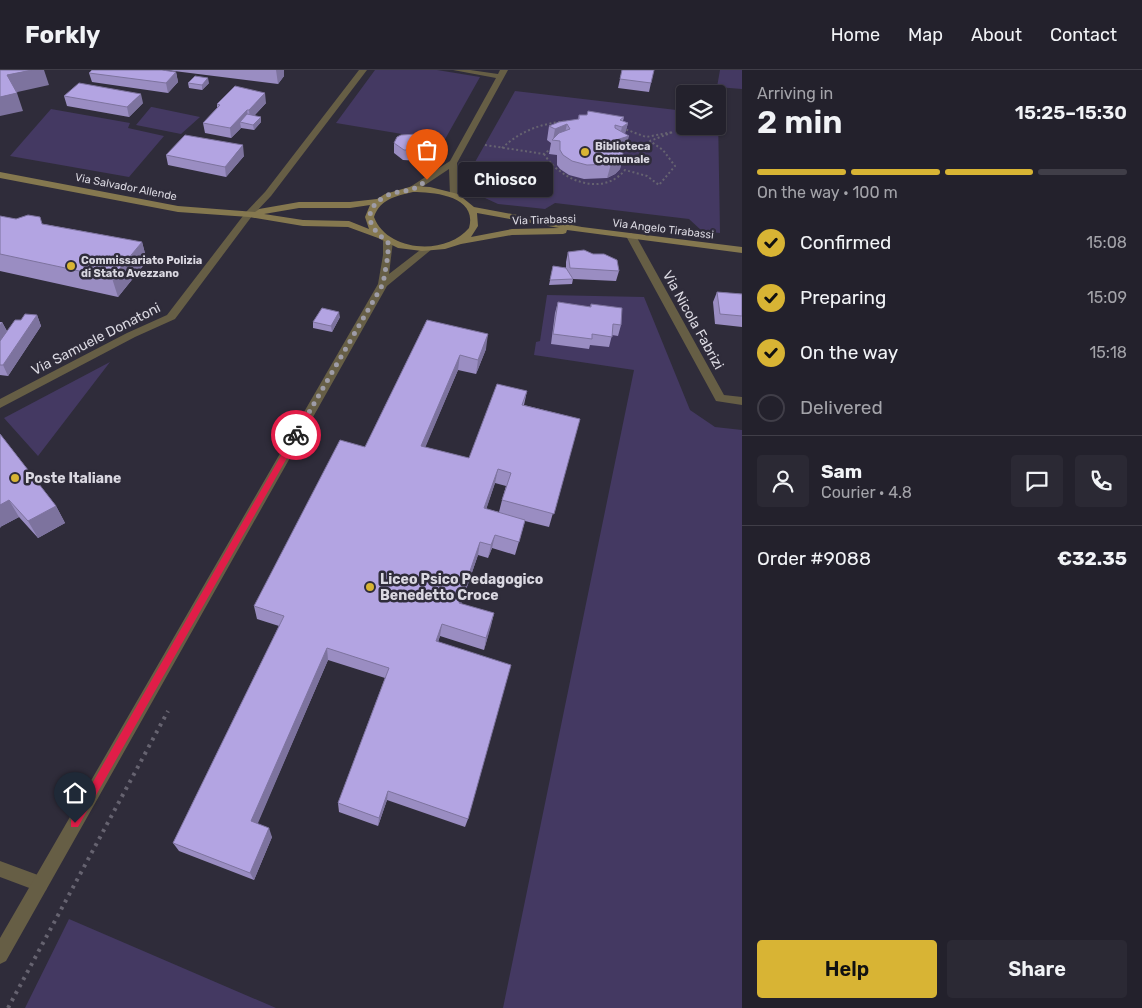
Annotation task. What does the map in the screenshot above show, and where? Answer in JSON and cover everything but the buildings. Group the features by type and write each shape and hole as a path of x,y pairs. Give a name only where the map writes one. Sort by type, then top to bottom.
{"street":[{"path":"249,214 268,194 363,70"},
{"path":"413,189 453,163 502,73 456,70"},
{"path":"453,163 454,195"},
{"name":"Via Salvador Allende","path":"0,175 178,209 249,214 303,223 349,224 378,235"},
{"path":"413,189 427,189 454,195 471,209 475,218 474,226 468,234 450,245 413,249 388,242 371,227 369,218 371,210 377,202 386,196 413,189"},
{"name":"Via Salvador Allende","path":"249,214 299,205 350,205 377,202"},
{"name":"Via Tirabassi","path":"471,209 582,230"},
{"name":"Via Samuele Donatoni","path":"0,404 131,335 171,317 249,214"},
{"name":"Via Tirabassi","path":"459,241 512,232 582,230"},
{"name":"Via Angelo Tirabassi","path":"582,230 742,250"},
{"name":"Via Nicola Fabrizi","path":"631,236 720,398 742,401"},
{"path":"0,955 383,284 388,255 388,242"},
{"path":"383,284 426,249"},
{"path":"0,869 40,884"}],"path":[{"path":"502,148 512,138 529,127 570,121"},
{"path":"544,154 554,168 564,176 576,180 601,183 617,179 625,170 647,176 659,185 675,166 663,150 650,141 673,132 646,137 615,125"},
{"path":"485,145 544,154 555,146"}],"shaded area":[{"path":"375,70 437,70 480,77 444,141 336,123"},
{"path":"720,70 742,70 742,89 717,85"},
{"path":"515,91 676,110 676,135 718,135 720,233 702,231 689,219 555,203 545,209 498,204 485,198 495,193 485,184 472,187 466,178"},
{"path":"151,107 200,117 181,134 136,125"},
{"path":"51,109 130,123 128,128 164,136 129,177 10,156"},
{"path":"547,295 644,297 690,410 715,427 742,430 742,1008 503,1008 634,370 534,355 536,342 540,341"},
{"path":"110,362 38,456 4,418"},
{"path":"69,919 276,1008 25,1008"}],"way so far":[{"path":"296,435 383,284 388,255 388,242 371,227 369,218 371,210 377,202 386,196 399,191 413,189 427,180"}],"place":[{"name":"Biblioteca Comunale","path":"585,152"},
{"name":"Chiosco","path":"427,180"},
{"name":"Commissariato Polizia di Stato Avezzano","path":"71,266"},
{"name":"Poste Italiane","path":"15,478"},
{"name":"Liceo Psico Pedagogico Benedetto Croce","path":"370,587"}],"route":[{"path":"75,823 296,435"}]}
